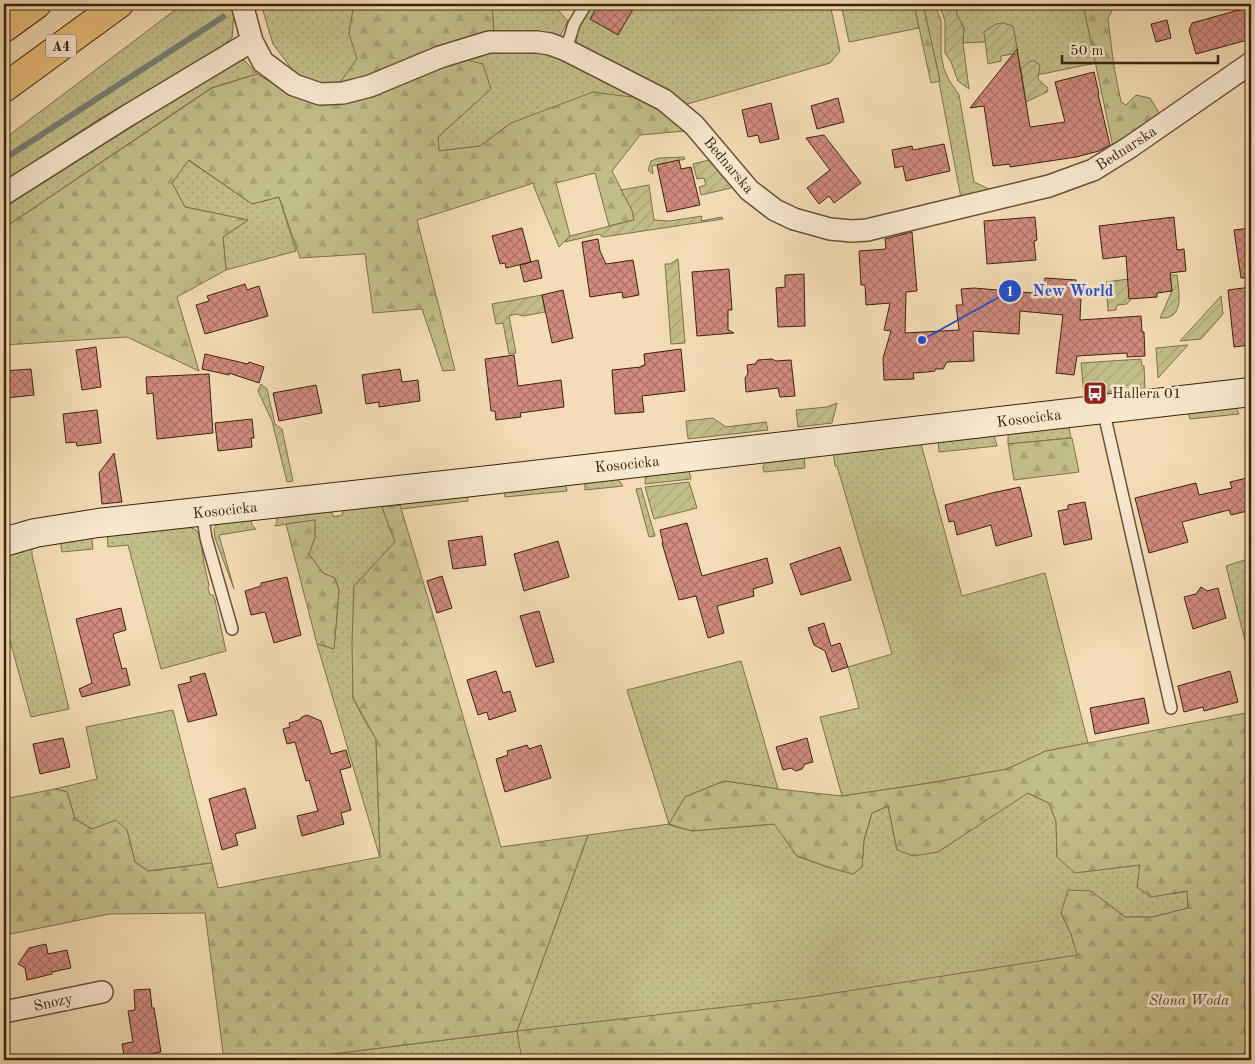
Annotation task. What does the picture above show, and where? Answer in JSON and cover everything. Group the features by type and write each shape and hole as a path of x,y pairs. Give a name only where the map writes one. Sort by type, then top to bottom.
{"highway":[{"path":"4,28 37,4"},
{"name":"A4","path":"4,88 119,4"}],"street":[{"name":"Bednarska","path":"242,4 252,41 263,62 302,89 320,94 343,93 370,86 440,57 489,42 537,42 550,44 566,50 664,100 694,125 749,190 776,210 794,219 830,229 852,231 875,228 1049,186 1093,170 1130,147 1251,63"},
{"path":"4,194 127,116 252,41"},
{"name":"Kosocicka","path":"4,542 35,533 98,523 1251,392"},
{"name":"Snozy","path":"4,1012 102,992"}],"lane":[{"path":"566,50 574,24 586,4"},
{"path":"1103,409 1171,708"},
{"path":"202,512 206,538 232,629"}],"green space":[{"path":"183,4 231,4 234,14 232,38 208,57 99,119 4,182 4,139"},
{"path":"261,4 354,4 349,33 358,59 338,85 317,84 298,77 273,44"},
{"path":"354,4 492,4 494,35 378,77 338,85 357,59 349,33"},
{"path":"492,4 558,4 557,9 568,21 558,40 494,35"},
{"path":"593,4 695,4 696,6 704,6 706,4 830,4 840,51 830,63 684,105 579,49 576,36 577,31"},
{"path":"841,4 914,4 919,28 849,42"},
{"path":"914,4 923,4 940,81 931,83"},
{"path":"923,4 935,4 941,21 941,54 944,69 959,95 974,182 989,189 990,192 961,198 940,81"},
{"path":"939,4 955,4 957,15 964,28 963,43 969,89 958,81 951,62 945,53 945,21"},
{"path":"955,4 1083,4 1096,63 1022,78 1013,26 986,38 984,42 963,43 964,28 957,15"},
{"path":"1083,4 1115,4 1108,19 1121,102 1126,105 1136,95 1150,98 1159,113 1113,147"},
{"path":"1003,23 1013,26 1018,53 1001,56 1001,61 988,64 984,32 996,24"},
{"path":"493,48 531,48 564,57 653,100 511,123 480,146 439,151 438,137 491,89 458,58"},
{"path":"458,58 483,64 491,89 438,137 439,151 480,146 511,123 593,92 653,100 685,131 640,135 612,171 632,210 634,220 609,226 595,173 556,183 570,236 559,247 534,183 417,220 455,370 443,371 422,309 373,313 365,254 300,258 279,197 252,204 189,160 172,183 185,207 248,220 223,237 226,270 177,297 199,371 127,337 4,345 4,228 212,88 257,74 300,99 327,103"},
{"path":"244,60 257,74 211,88 4,228 4,208 22,194 193,89 234,61"},
{"path":"1030,61 1040,65 1038,79 1048,88 1047,92 1026,102 1021,69"},
{"path":"684,157 685,159 652,166 653,174 648,170 651,161 659,158"},
{"path":"188,160 252,204 279,197 296,251 226,270 223,237 248,220 185,207 172,183"},
{"path":"709,160 732,185 731,188 701,195 699,187 706,185 704,178 697,179 693,164"},
{"path":"649,185 654,220 670,221 702,216 701,221 722,217 723,219 603,237 599,234 565,242 570,236 634,220 632,210 621,190"},
{"path":"678,259 685,343 671,344 665,264 670,264"},
{"path":"1170,275 1177,275 1179,304 1173,315 1160,318 1172,291"},
{"path":"1128,279 1130,300 1127,304 1117,305 1116,310 1108,311 1106,282"},
{"path":"542,295 545,312 523,316 516,314 509,316 516,353 509,354 503,323 496,324 492,304"},
{"path":"1221,296 1223,314 1201,339 1180,341"},
{"path":"1188,345 1158,378 1156,348"},
{"path":"1141,359 1142,366 1144,366 1145,388 1084,395 1081,363"},
{"path":"261,384 267,389 275,424 282,429 293,481 287,482 272,421 258,391"},
{"path":"837,403 832,423 798,427 796,410 827,407"},
{"path":"1235,405 1239,414 1190,419 1187,410"},
{"path":"713,418 726,427 766,422 768,430 688,439 686,421"},
{"path":"1068,423 1071,438 1008,444 1008,431"},
{"path":"993,432 997,446 939,452 938,438"},
{"path":"1072,438 1079,472 1014,480 1008,444"},
{"path":"920,440 962,596 1045,573 1088,743 1046,751 1007,769 842,796 820,717 859,708 848,667 892,654 837,466 835,466 833,451"},
{"path":"804,453 805,468 764,472 763,466 772,458"},
{"path":"689,471 691,479 645,484 646,472"},
{"path":"616,476 623,486 585,490 585,480"},
{"path":"565,481 567,491 505,497 504,488"},
{"path":"689,482 697,508 654,519 645,487"},
{"path":"641,488 655,536 649,537 636,489"},
{"path":"467,492 468,501 401,509 399,505 382,507 395,542 354,586 353,698 376,739 380,858 317,644 334,648 339,591 335,578 323,573 309,554 315,537 315,520 275,526 277,522 276,515 331,511 334,517 342,515 344,508"},
{"path":"400,505 501,847 588,835 517,1031 284,1060 224,1060 205,913 109,914 6,935 9,1001 4,1002 4,799 55,789 67,792 75,819 92,829 116,820 127,830 135,862 148,871 212,863 218,888 380,857 376,739 353,698 354,586 395,542 382,507"},
{"path":"251,519 252,525 256,529 219,535 234,589 215,538 214,528 218,523"},
{"path":"315,520 315,537 309,554 323,573 335,578 339,591 334,649 317,644 286,524"},
{"path":"183,524 196,530 200,537 208,588 210,595 213,595 215,600 226,651 161,669 128,545 108,547 107,533"},
{"path":"89,535 92,539 93,549 62,552 60,540"},
{"path":"28,546 32,549 69,709 31,717 4,619 4,552"},
{"path":"1251,558 1251,664 1226,566"},
{"path":"741,661 778,789 724,781 685,797 669,825 692,831 775,824 797,856 853,874 862,867 864,840 872,813 888,806 897,850 938,852 1027,793 1049,803 1056,821 1057,857 1140,865 1172,894 1188,891 1188,908 1153,917 1125,917 1106,902 1061,913 1078,955 1251,1060 284,1060 517,1031 588,835 669,824 627,690"},
{"path":"173,710 212,863 148,871 135,862 127,830 92,829 75,819 67,792 55,789 97,779 86,727"},
{"name":"Słona Woda","path":"1251,712 1251,1060 522,1060 517,1031 803,998 1077,955 1071,934 1061,913 1068,890 1091,891 1125,917 1153,917 1188,908 1187,891 1151,897 1137,887 1140,865 1075,873 1057,857 1056,821 1049,803 1028,793 938,852 913,856 897,850 888,806 872,813 864,840 862,867 853,874 797,856 774,824 692,831 669,824 685,797 724,781 842,796 1007,769 1046,751"}],"building":[{"path":"599,4 636,4 618,35 590,19"},
{"path":"1246,8 1251,25 1251,39 1196,54 1189,30 1192,23"},
{"path":"1167,20 1171,38 1156,42 1151,24"},
{"path":"1017,49 1030,127 1065,122 1055,82 1094,72 1110,145 1099,151 1076,157 1010,167 1010,164 993,166 984,106 970,108"},
{"path":"838,98 844,122 817,129 811,106"},
{"path":"771,103 779,139 760,143 758,135 748,137 742,110"},
{"path":"824,135 861,183 834,203 829,196 819,204 807,188 830,170 806,138"},
{"path":"944,144 950,171 906,181 903,166 895,168 892,150 912,146 913,150"},
{"path":"679,160 681,169 691,167 700,205 667,212 657,165"},
{"path":"1035,217 1037,240 1034,241 1036,260 987,264 984,221"},
{"path":"1174,217 1177,250 1184,249 1186,271 1170,273 1172,291 1157,293 1157,297 1129,299 1126,256 1103,259 1099,226"},
{"path":"522,228 531,262 506,268 505,263 500,264 492,236"},
{"path":"1251,228 1251,278 1241,278 1234,230"},
{"path":"912,232 917,291 906,292 905,333 959,330 956,305 963,305 961,289 974,288 1044,294 1045,278 1076,280 1075,295 1081,296 1080,320 1141,316 1145,356 1127,357 1127,353 1077,356 1074,375 1056,373 1063,315 1020,311 1019,334 973,331 974,361 947,362 943,369 913,373 914,379 884,380 883,358 891,331 884,330 890,303 866,305 865,285 861,285 859,251 886,249 885,239"},
{"path":"598,239 600,251 606,264 633,260 639,295 623,298 622,292 590,297 582,242"},
{"path":"538,260 542,278 524,282 520,265"},
{"path":"729,269 732,310 728,310 728,330 734,333 697,336 692,272"},
{"path":"804,274 805,326 778,327 776,288 785,287 785,275"},
{"path":"245,284 247,290 259,286 268,316 205,334 196,305 209,301 207,296"},
{"path":"1251,287 1251,345 1234,347 1228,290"},
{"path":"563,290 573,338 552,343 542,295"},
{"path":"96,347 101,387 82,390 76,350"},
{"path":"681,349 685,391 642,396 644,412 615,414 612,370 645,365 644,354"},
{"path":"205,354 248,364 249,362 264,367 259,383 229,373 229,375 202,369"},
{"path":"514,355 518,386 561,380 564,407 520,413 521,417 496,420 495,411 491,411 485,359"},
{"path":"772,359 776,361 791,360 795,396 780,397 778,388 746,392 745,378 748,374 747,365 755,364 758,360"},
{"path":"31,369 34,395 6,398 4,371"},
{"path":"400,369 402,382 418,380 420,401 379,407 379,402 366,404 362,375"},
{"path":"209,374 213,433 157,439 153,393 147,394 146,377"},
{"path":"316,385 322,413 279,421 273,393"},
{"path":"97,410 101,443 77,446 76,442 66,443 63,414"},
{"path":"252,419 254,438 251,438 252,447 218,451 215,423"},
{"path":"114,453 122,502 102,504 99,473"},
{"path":"1251,477 1251,510 1231,515 1229,510 1182,522 1188,542 1149,553 1135,498 1196,483 1199,495 1232,488 1230,482"},
{"path":"1020,487 1032,536 996,546 991,525 957,535 954,521 949,522 945,505"},
{"path":"1085,502 1092,539 1064,545 1058,511 1068,509 1068,505"},
{"path":"687,523 702,576 767,558 773,583 753,589 754,596 717,606 724,633 708,638 696,596 679,600 662,543 660,530"},
{"path":"482,536 486,565 453,569 448,541"},
{"path":"558,541 569,577 524,591 514,554"},
{"path":"840,547 851,580 801,595 790,564"},
{"path":"442,576 452,608 437,613 427,581"},
{"path":"287,577 301,635 274,643 265,612 251,615 245,591 261,586 261,583"},
{"path":"1201,587 1207,591 1218,588 1226,618 1193,629 1184,597 1196,594"},
{"path":"121,608 126,630 113,634 122,669 126,668 130,685 82,697 79,689 92,683 76,619"},
{"path":"539,611 554,662 536,667 520,616"},
{"path":"824,623 831,646 840,643 848,667 832,672 825,651 814,645 808,628"},
{"path":"496,671 503,693 510,691 516,711 489,720 487,712 478,715 467,680"},
{"path":"1230,671 1238,702 1204,711 1203,707 1184,712 1178,686"},
{"path":"205,673 217,715 188,722 178,685 191,682 190,677"},
{"path":"1144,698 1149,723 1095,734 1090,708"},
{"path":"307,715 321,721 331,754 346,750 351,767 340,770 351,810 341,813 344,824 302,836 297,816 318,811 309,780 306,781 295,742 287,744 283,729 290,727 289,723"},
{"path":"63,738 70,767 40,774 33,744"},
{"path":"807,738 813,762 805,764 802,769 796,771 791,768 783,770 776,747"},
{"path":"527,745 529,749 541,745 551,778 505,792 496,759 508,755 507,751"},
{"path":"245,788 256,828 235,834 238,845 222,850 209,799"},
{"path":"46,944 48,954 67,950 71,968 27,980 25,968 18,964 29,948"},
{"path":"150,989 161,1052 154,1053 155,1060 125,1060 122,1044 133,1042 128,1011 135,1010 134,990"}],"waterway":[{"path":"4,159 223,17"}],"place":[{"name":"New World","path":"922,340"},
{"name":"Hallera 01","path":"1095,393"}]}
